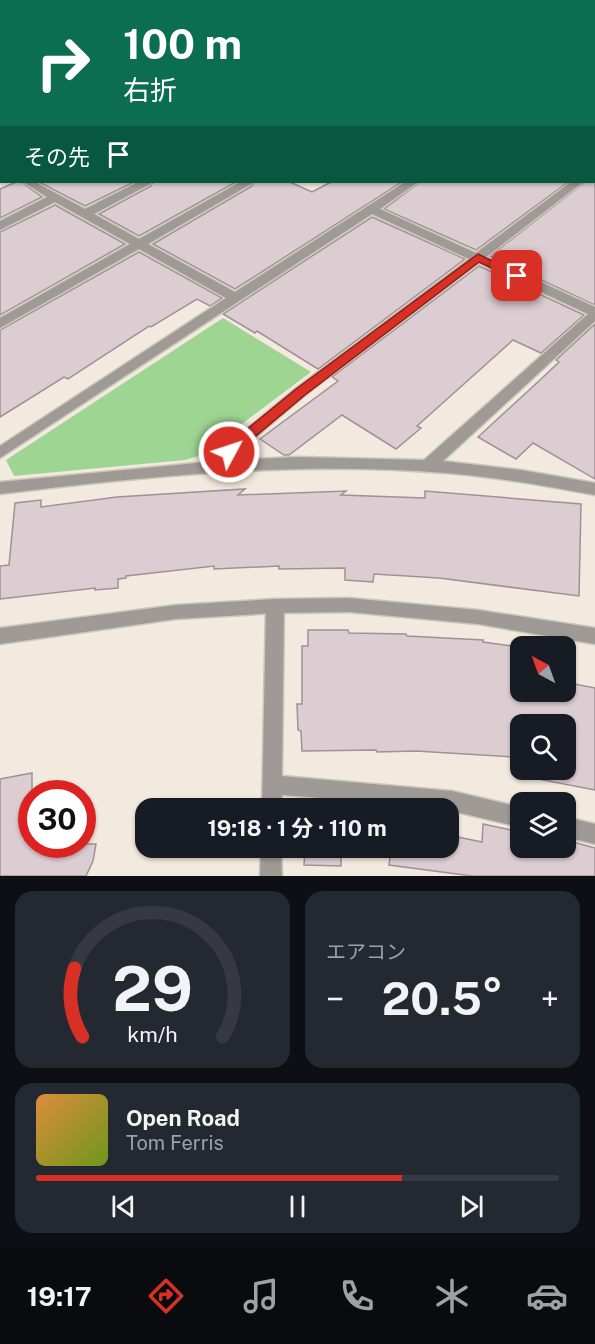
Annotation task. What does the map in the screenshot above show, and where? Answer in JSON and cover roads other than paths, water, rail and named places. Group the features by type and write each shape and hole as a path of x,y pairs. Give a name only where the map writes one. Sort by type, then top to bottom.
{"street":[{"path":"30,183 236,298"},
{"path":"85,214 144,183"},
{"path":"0,324 245,183"},
{"path":"0,453 410,183"},
{"path":"211,467 300,392 577,183"},
{"path":"0,226 56,197"},
{"path":"371,209 595,313 429,465"},
{"path":"0,488 112,474 299,462 429,465 564,482 595,489"},
{"path":"0,636 176,612 274,606 349,605 478,617 595,636"},
{"path":"272,798 274,606"},
{"path":"272,784 452,801 510,815"},
{"path":"576,829 595,834"},
{"path":"271,858 271,876"}]}
